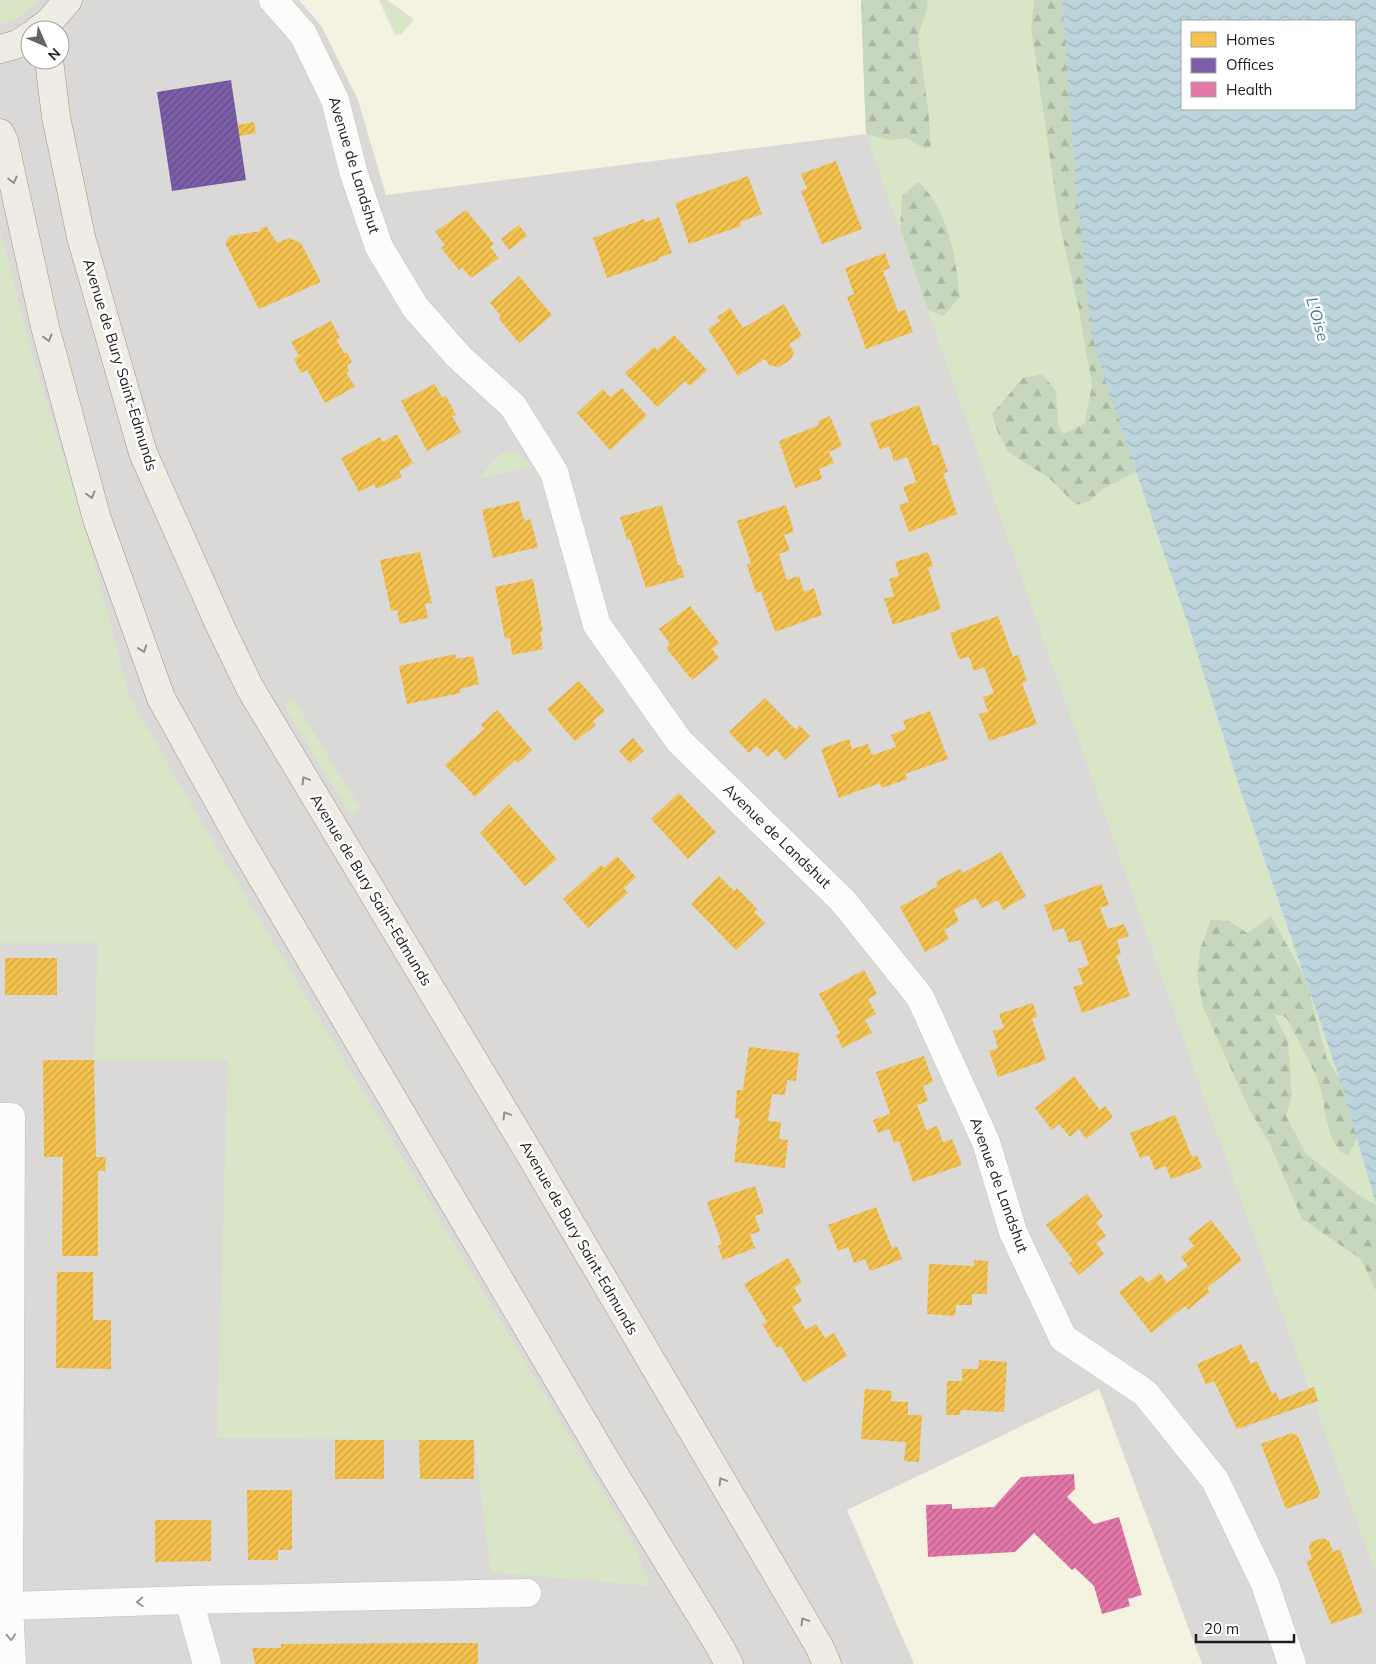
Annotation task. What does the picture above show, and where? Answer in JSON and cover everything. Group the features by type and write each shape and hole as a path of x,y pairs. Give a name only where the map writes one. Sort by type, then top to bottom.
{"main road":[{"path":"50,20 68,0"},
{"path":"0,50 20,43"},
{"name":"Avenue de Bury Saint-Edmunds","path":"50,70 56,117 81,237 143,453 221,628 250,688 528,1151 819,1646 827,1664"},
{"path":"0,133 4,140 45,327 97,518 161,698 240,840 603,1456 729,1664"}],"street":[{"name":"Avenue de Landshut","path":"272,0 303,34 335,100 354,174 380,247 415,307 459,357 513,406 554,472 597,625 679,741 843,901 920,997 986,1142 1013,1232 1063,1338 1145,1393 1215,1480 1265,1584 1292,1664"},
{"path":"0,1117 11,1117 9,1606 12,1664"},
{"path":"9,1606 527,1593"},
{"path":"189,1600 207,1664"}],"shaded area":[{"path":"0,0 1079,0 1240,789 1376,1204 1376,1664 0,1664"},
{"path":"299,0 861,0 866,134 386,195 358,100 322,27"},
{"path":"809,892 859,945 840,964 789,912"},
{"path":"1099,1389 1202,1664 914,1664 847,1510"}],"green space":[{"path":"0,0 41,0 15,20 0,25"},
{"path":"379,0 387,0 414,19 402,34 395,35"},
{"path":"861,0 1062,0 1103,374 1190,630 1240,789 1339,1077 1376,1204 1376,1574 1195,1072 866,134"},
{"path":"861,0 927,0 928,5 918,36 928,108 931,147 925,149 907,138 891,140 866,134"},
{"path":"1034,0 1065,0 1147,466 1101,490 1090,501 1076,505 1049,478 1008,452 997,430 992,414 1023,378 1042,374 1056,391 1058,424 1063,434 1085,423 1092,384 1079,311 1059,221 1031,27"},
{"path":"919,182 929,194 944,221 956,266 960,297 943,316 928,310 900,229 902,196"},
{"path":"0,229 36,367 87,535 129,695 197,814 633,1542 651,1586 491,1572 474,1440 217,1438 228,1061 94,1060 98,943 0,943"},
{"path":"510,451 522,456 533,467 480,478 496,458"},
{"path":"290,699 294,700 360,808 357,813 353,815 347,810 287,711 286,702"},
{"path":"1271,916 1306,980 1327,1059 1366,1120 1348,1156 1334,1142 1320,1086 1286,1017 1274,1014 1288,1041 1292,1096 1286,1116 1306,1154 1360,1196 1376,1205 1376,1291 1361,1259 1302,1219 1269,1142 1250,1111 1203,1007 1197,975 1200,949 1211,920 1229,921 1247,933"}],"water":[{"name":"L'Oise","path":"1062,0 1376,0 1376,1204 1339,1077 1240,789 1190,630 1103,374 1091,331 1076,186"}],"building: Homes":[{"path":"254,122 256,133 239,136 238,125"},
{"path":"836,161 862,229 822,244 801,191 807,189 801,174"},
{"path":"748,176 762,214 740,222 741,226 689,244 675,203"},
{"path":"466,210 494,244 490,247 499,258 471,278 462,267 459,270 441,248 445,245 435,232"},
{"path":"659,217 672,253 658,258 659,260 607,278 593,238 644,219 646,222"},
{"path":"519,225 527,236 509,250 501,239"},
{"path":"266,226 277,243 289,238 301,243 321,282 259,309 225,243 230,236 261,231 260,229"},
{"path":"885,253 890,268 883,271 898,312 905,310 913,332 866,349 847,297 854,294 845,268"},
{"path":"519,276 552,315 519,343 499,319 501,316 490,303"},
{"path":"784,304 802,336 789,344 794,353 790,360 779,367 769,365 765,359 738,376 708,329 720,321 717,317 730,308 743,328"},
{"path":"331,321 340,338 336,339 352,362 347,365 349,371 346,372 355,387 325,403 307,370 301,373 294,359 299,356 291,342"},
{"path":"674,335 707,370 690,386 685,381 657,407 625,373 654,347 657,350"},
{"path":"435,384 442,398 446,396 456,415 452,416 461,432 427,451 401,401"},
{"path":"622,388 647,416 610,450 577,413 603,389 610,397"},
{"path":"919,405 933,446 938,444 948,472 943,473 957,514 909,532 899,505 909,502 903,487 916,482 912,470 907,457 894,461 889,446 880,450 870,423"},
{"path":"830,416 842,446 829,452 834,463 819,469 822,479 795,488 779,441 819,425 818,421"},
{"path":"397,434 413,463 399,471 402,477 376,489 374,484 359,492 341,458 380,437 383,442"},
{"path":"519,501 524,521 530,519 538,547 493,558 482,510"},
{"path":"662,505 678,565 681,565 684,577 646,588 630,539 627,540 620,517"},
{"path":"786,505 794,532 784,535 790,550 779,554 783,568 787,580 799,576 804,592 814,588 822,615 775,632 761,591 756,593 747,565 751,563 737,521"},
{"path":"420,552 432,603 425,604 428,618 400,624 397,610 391,611 380,560"},
{"path":"928,552 933,566 928,568 941,609 893,625 884,599 894,596 889,579 899,576 895,562"},
{"path":"533,579 543,632 540,632 543,649 512,655 510,638 505,639 495,587"},
{"path":"690,606 719,643 712,649 719,658 692,680 666,648 670,644 659,629"},
{"path":"998,616 1013,657 1018,655 1027,681 1022,683 1037,724 989,741 979,714 988,712 983,697 994,693 984,667 974,671 969,657 959,659 950,633"},
{"path":"455,654 456,659 473,656 479,684 460,689 461,693 407,704 399,666"},
{"path":"579,681 605,711 593,721 596,725 575,741 547,709"},
{"path":"765,698 796,730 799,725 810,736 785,760 776,749 768,757 756,746 749,753 729,732"},
{"path":"497,710 532,750 518,763 515,760 475,797 445,765 484,729 481,725"},
{"path":"930,711 948,759 905,774 907,779 882,788 880,783 839,798 821,749 849,739 852,749 868,744 872,755 896,747 891,735 906,729 903,721"},
{"path":"633,738 644,751 630,763 619,751"},
{"path":"679,793 716,832 688,859 651,819"},
{"path":"509,804 557,859 525,886 480,833"},
{"path":"1001,852 1026,896 1003,910 998,900 982,908 976,898 964,904 954,910 959,921 944,930 949,939 925,952 900,907 938,886 936,882 948,875 960,869 963,873"},
{"path":"617,856 636,877 624,888 628,893 588,928 563,899 601,865 604,868"},
{"path":"719,876 734,891 737,888 757,909 754,912 765,923 736,950 691,904"},
{"path":"1101,884 1109,905 1100,908 1108,929 1124,924 1129,936 1117,940 1121,954 1116,955 1130,996 1082,1013 1073,987 1083,984 1078,969 1089,965 1080,940 1069,943 1064,928 1053,931 1044,905"},
{"path":"5,958 57,958 57,995 5,995"},
{"path":"864,970 877,994 868,999 876,1014 865,1020 872,1033 842,1048 836,1035 840,1033 819,994"},
{"path":"1033,1003 1037,1017 1032,1019 1046,1060 998,1077 989,1051 998,1048 993,1031 1004,1028 999,1014"},
{"path":"749,1047 799,1053 796,1081 787,1080 785,1095 772,1094 768,1121 781,1122 779,1139 788,1140 785,1168 734,1162 740,1119 735,1118 737,1090 743,1090"},
{"path":"924,1056 933,1082 923,1086 928,1101 917,1105 926,1130 937,1126 943,1142 952,1139 962,1165 913,1182 899,1141 894,1143 889,1129 878,1133 873,1120 890,1114 876,1072"},
{"path":"43,1060 94,1060 96,1157 106,1157 105,1171 98,1171 98,1256 62,1256 63,1157 44,1157"},
{"path":"1074,1076 1100,1110 1105,1106 1113,1117 1086,1139 1079,1129 1070,1137 1059,1124 1052,1130 1035,1108"},
{"path":"1175,1115 1192,1157 1197,1155 1202,1168 1171,1179 1166,1166 1155,1170 1149,1155 1140,1158 1130,1133"},
{"path":"755,1186 764,1213 755,1216 760,1231 750,1235 755,1248 723,1260 718,1246 722,1244 707,1202"},
{"path":"1087,1194 1103,1216 1096,1222 1106,1236 1096,1243 1104,1254 1079,1275 1069,1263 1073,1260 1046,1225"},
{"path":"876,1207 892,1248 897,1246 902,1259 870,1271 865,1259 854,1263 848,1247 838,1251 828,1225"},
{"path":"1211,1220 1242,1260 1207,1288 1210,1292 1188,1310 1185,1306 1151,1333 1119,1292 1141,1275 1148,1283 1160,1273 1167,1283 1188,1266 1181,1257 1194,1246 1188,1238"},
{"path":"788,1258 802,1282 794,1287 802,1301 792,1307 806,1330 816,1324 825,1338 834,1333 847,1356 804,1383 781,1346 777,1348 762,1324 767,1322 744,1284"},
{"path":"974,1260 988,1261 987,1294 972,1294 972,1305 956,1305 955,1316 927,1314 929,1264 974,1266"},
{"path":"57,1272 93,1272 93,1320 111,1320 111,1369 56,1368"},
{"path":"1241,1344 1251,1364 1257,1361 1272,1394 1276,1392 1279,1400 1314,1387 1318,1401 1237,1429 1214,1381 1206,1385 1197,1364"},
{"path":"979,1360 1007,1362 1004,1412 961,1410 960,1415 946,1415 947,1381 962,1381 962,1369 978,1369"},
{"path":"865,1389 892,1391 891,1401 908,1402 908,1415 922,1415 919,1462 904,1461 906,1442 861,1439"},
{"path":"1292,1433 1298,1436 1320,1492 1317,1498 1286,1509 1261,1444"},
{"path":"335,1440 384,1440 384,1479 335,1479"},
{"path":"419,1440 474,1440 474,1479 420,1479"},
{"path":"247,1490 292,1490 292,1550 278,1550 278,1560 248,1560"},
{"path":"155,1520 211,1520 211,1561 155,1562"},
{"path":"1323,1538 1329,1541 1333,1552 1340,1549 1363,1613 1331,1624 1306,1561 1312,1559 1309,1548 1311,1542"},
{"path":"478,1643 478,1664 255,1664 252,1648 281,1648 281,1644"}],"building: Offices":[{"path":"231,80 246,180 172,191 157,92"}],"building: Health":[{"path":"1074,1474 1075,1489 1067,1497 1094,1524 1119,1517 1142,1595 1128,1599 1130,1606 1102,1614 1094,1586 1075,1568 1072,1570 1034,1533 1015,1552 928,1557 926,1505 952,1504 952,1509 994,1507 1021,1477"}]}
